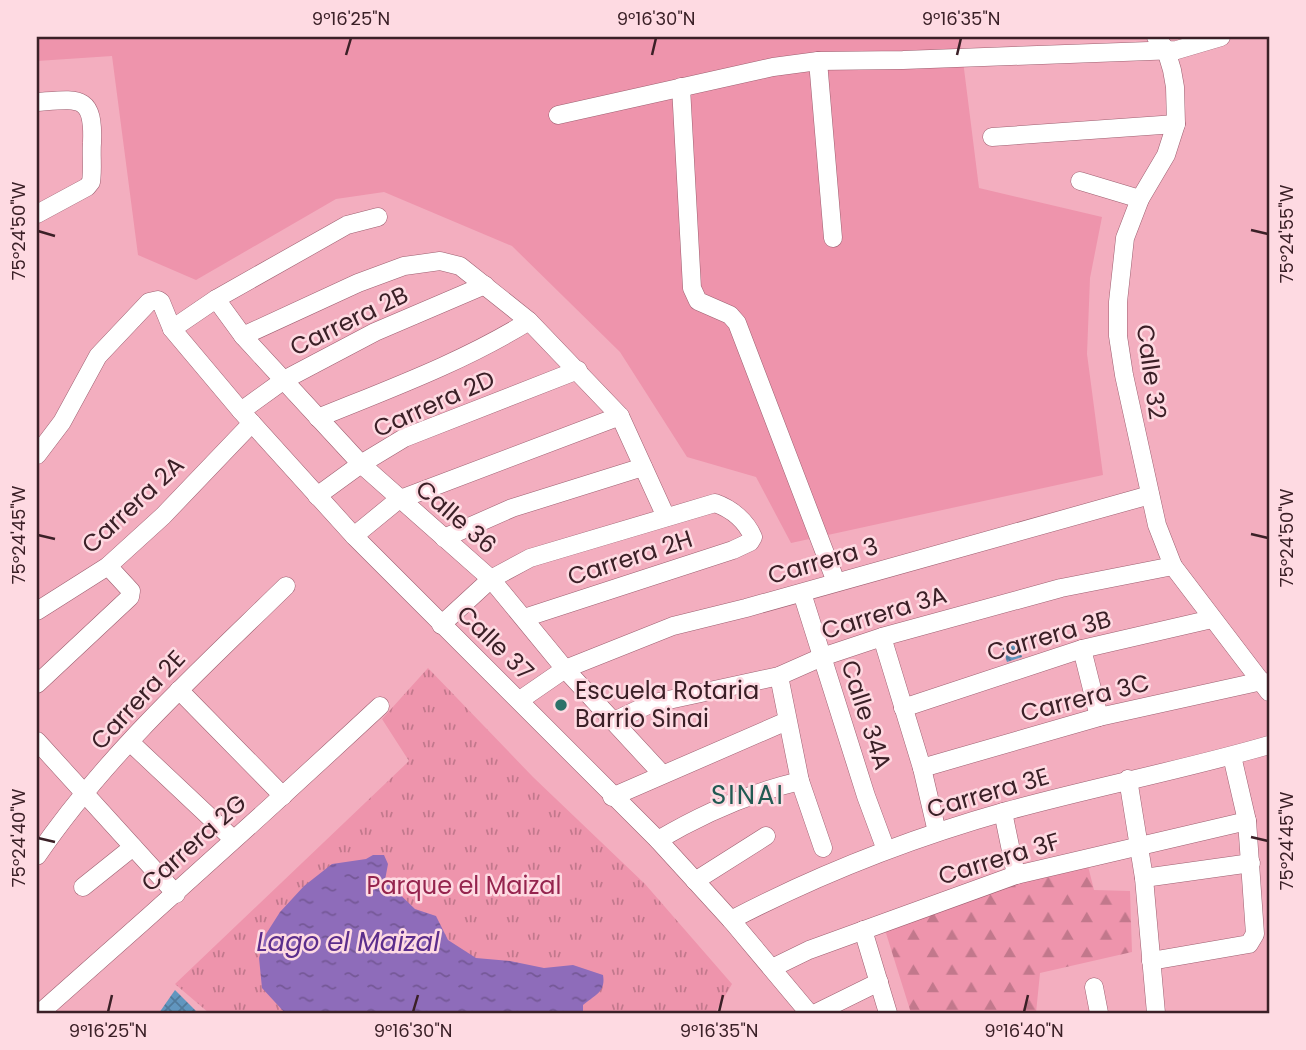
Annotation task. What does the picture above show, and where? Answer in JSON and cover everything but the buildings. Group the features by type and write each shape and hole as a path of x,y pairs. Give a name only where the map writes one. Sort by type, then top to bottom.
{"street":[{"path":"558,115 773,67 818,61 903,60 1161,43 1195,46 1221,37"},
{"name":"Calle 32","path":"1161,43 1175,87 1176,124 1166,155 1140,200 1125,238 1118,302 1118,336 1135,433 1157,525 1173,566 1266,686"},
{"path":"818,61 833,238"},
{"path":"681,87 692,288 698,301 730,315 737,323 836,582"},
{"path":"37,102 67,100 80,103 90,111 93,119 91,182 87,187 37,214"},
{"path":"992,137 1176,124"},
{"path":"1080,181 1140,200"},
{"path":"172,329 216,299 347,225 377,217"},
{"path":"243,336 404,266 440,261 460,267 529,321 620,416 666,517 530,558 491,579 441,625"},
{"name":"Carrera 2B","path":"247,417 284,380 376,331 485,285"},
{"name":"Calle 36","path":"216,299 243,336 361,464 491,579 565,668 662,774"},
{"name":"Calle 37","path":"37,455 62,422 98,356 149,302 161,302 172,329 317,496 441,625 658,840 731,920 809,1013"},
{"path":"318,418 499,340 529,321"},
{"name":"Carrera 2D","path":"317,496 361,464 404,438 578,370"},
{"path":"354,536 398,499 620,416"},
{"name":"Carrera 2A","path":"37,611 108,566 163,516 247,417"},
{"path":"444,538 512,508 643,467"},
{"name":"Carrera 3","path":"520,701 565,668 673,626 802,593 1150,495"},
{"name":"Carrera 2H","path":"524,618 750,542 753,537 736,514 715,503 666,517"},
{"path":"37,684 130,597 129,587 108,566"},
{"name":"Carrera 3A","path":"614,721 650,704 779,676 822,657 882,636 1061,588 1173,566"},
{"name":"Carrera 2E","path":"38,853 84,793 179,690 286,586"},
{"name":"Calle 34A","path":"802,593 866,796 886,850"},
{"name":"Carrera 3B","path":"903,708 1082,649 1212,619"},
{"name":"Calle 34A","path":"882,636 922,768 937,832"},
{"path":"1082,649 1099,717"},
{"path":"779,676 800,781 823,848"},
{"name":"Carrera 3C","path":"922,768 1099,717 1266,686"},
{"path":"179,690 283,796"},
{"name":"Carrera 2G","path":"40,1013 176,894 380,706"},
{"path":"612,797 787,720"},
{"path":"37,741 176,894"},
{"path":"131,743 233,839"},
{"name":"Carrera 3E","path":"731,920 802,885 937,832 1129,779 1269,746"},
{"path":"1151,961 1249,944 1255,934 1247,821 1232,756"},
{"path":"1129,779 1144,878 1156,1013"},
{"path":"658,840 737,800 800,781"},
{"path":"1003,812 1016,875"},
{"name":"Carrera 3F","path":"772,968 809,950 1016,875 1247,821"},
{"path":"695,881 766,836"},
{"path":"83,887 133,847"},
{"path":"1144,878 1251,863"},
{"path":"863,930 888,1013"},
{"path":"816,1013 879,982"},
{"path":"1094,987 1099,1013"}],"green space":[{"path":"37,37 960,37 979,188 1102,217 1090,278 1087,354 1103,475 791,543 756,477 687,457 620,352 512,246 384,192 336,199 196,280 138,255 112,56 37,61"},
{"name":"Parque el Maizal","path":"428,668 533,777 645,884 732,984 715,1013 209,1013 175,984 409,761 382,719"},
{"path":"1088,866 1094,890 1130,891 1132,952 1040,973 1036,1013 911,1013 885,930 1018,881"}],"water":[{"name":"Lago el Maizal","path":"373,855 384,855 388,864 385,880 415,909 436,916 448,940 476,958 544,968 573,965 603,975 601,989 583,1005 583,1013 285,1013 262,988 259,958 266,934 280,912 304,886 332,864 366,859"}],"place":[{"name":"Escuela Rotaria Barrio Sinai","path":"561,705"}],"district":[{"name":"SINAI","path":"748,795"}]}
